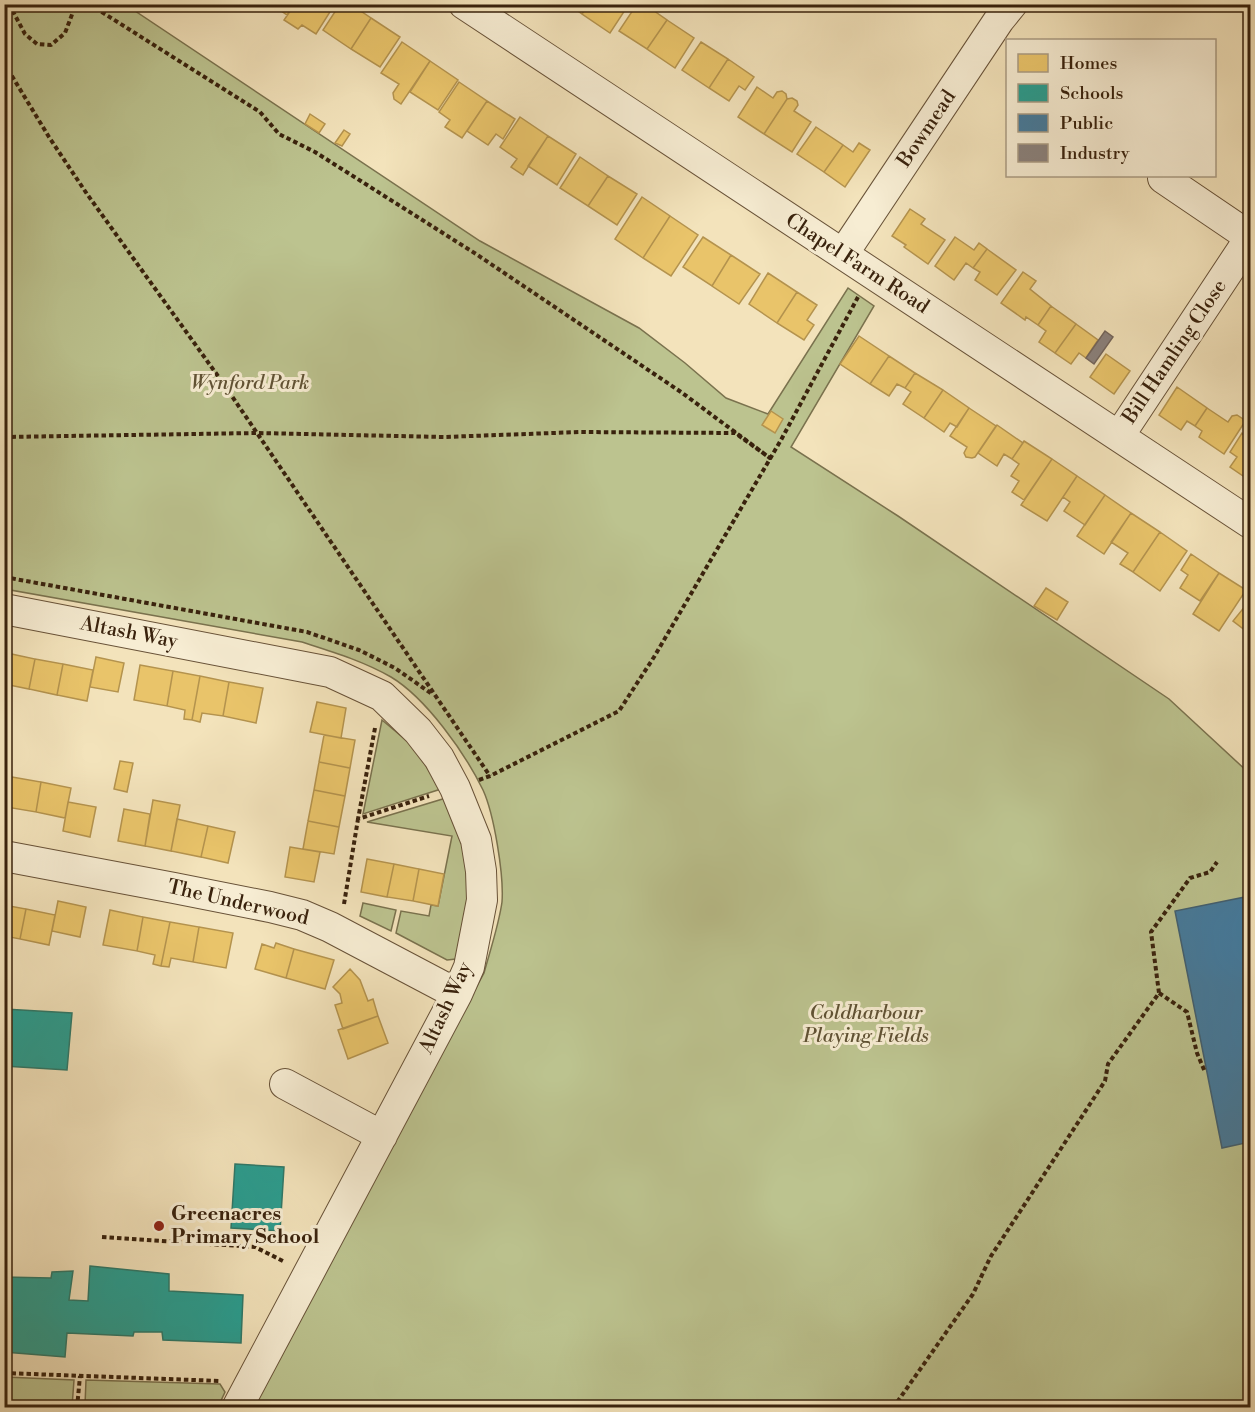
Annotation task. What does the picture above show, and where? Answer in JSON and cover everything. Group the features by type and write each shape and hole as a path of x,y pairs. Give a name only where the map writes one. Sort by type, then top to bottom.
{"street":[{"name":"Chapel Farm Road","path":"464,4 1251,523"},
{"name":"Bowmead","path":"843,254 999,20 1012,4"},
{"name":"Bill Hamling Close","path":"1119,436 1251,238 1163,178"},
{"name":"Altash Way","path":"4,609 330,672 382,696 418,731 439,758 455,788 476,840 481,871 482,900 469,967 457,994 243,1397"},
{"name":"The Underwood","path":"4,856 302,915 457,994"},
{"path":"285,1084 382,1136"}],"path":[{"path":"9,4 25,34 37,44 51,45 64,33 76,4"},
{"path":"89,4 260,112 279,134 315,152 476,254 681,392 770,458"},
{"path":"4,63 87,194 257,433 490,777"},
{"path":"358,819 490,777 619,711 654,657 770,458 863,288"},
{"path":"4,437 257,433 444,437 580,432 735,433 770,458"},
{"path":"339,932 382,696"},
{"path":"893,1407 973,1294 991,1256 1105,1081 1108,1064 1159,993 1151,932 1190,878 1210,872 1217,862"},
{"path":"1159,993 1187,1012 1197,1053 1205,1072"},
{"path":"102,1237 255,1247 308,1274"},
{"path":"4,1373 223,1381 243,1397"},
{"path":"77,1407 80,1376"}],"green space":[{"name":"Coldharbour Playing Fields","path":"4,5 126,5 480,241 639,328 726,398 768,414 848,288 874,306 791,447 898,516 1169,699 1250,774 1250,1407 249,1407 484,973 502,902 497,845 491,814 483,790 466,760 418,698 380,671 348,657 302,642 5,589"},
{"path":"382,720 413,746 441,789 363,814"},
{"path":"446,798 462,847 468,886 456,959 447,960 396,933 401,911 429,916 431,905 438,906 452,836 367,822"},
{"path":"363,903 396,910 391,931 360,916"},
{"path":"5,1377 74,1380 72,1407 5,1407"},
{"path":"86,1380 220,1384 225,1392 218,1407 102,1407 85,1405"}],"building: Homes":[{"path":"271,4 295,4 287,15"},
{"path":"295,4 335,4 316,34 302,25 298,29 284,20"},
{"path":"340,4 350,4 371,18 351,49 323,30"},
{"path":"568,4 589,4 582,14"},
{"path":"589,4 629,4 610,33 582,14"},
{"path":"637,4 644,4 667,20 647,49 619,31"},
{"path":"371,18 400,37 380,67 351,49"},
{"path":"667,20 694,38 675,68 647,49"},
{"path":"402,42 430,61 401,104 394,99 393,93 399,84 381,73"},
{"path":"701,42 728,59 709,88 682,70"},
{"path":"728,59 754,77 745,90 739,86 729,101 709,88"},
{"path":"430,61 458,80 438,110 410,92"},
{"path":"459,82 487,101 462,138 445,127 450,120 439,112"},
{"path":"757,87 773,98 777,92 782,91 786,94 787,99 764,134 738,117"},
{"path":"792,98 797,101 798,105 794,111 811,122 792,152 764,134 787,99"},
{"path":"487,101 515,119 503,139 496,134 488,145 467,131"},
{"path":"310,114 325,124 319,133 305,124"},
{"path":"520,117 548,136 523,175 511,167 517,159 500,147"},
{"path":"816,127 843,145 824,172 797,154"},
{"path":"344,130 350,134 342,146 335,143"},
{"path":"548,136 576,154 557,185 528,166"},
{"path":"859,143 870,150 845,187 824,172 843,145 853,152"},
{"path":"580,157 608,176 588,206 560,188"},
{"path":"608,176 637,194 617,225 588,206"},
{"path":"642,197 670,216 643,258 615,239"},
{"path":"910,209 925,219 921,224 945,240 928,264 892,236"},
{"path":"670,216 698,235 671,276 643,258"},
{"path":"703,237 731,255 712,286 683,267"},
{"path":"955,237 974,250 979,243 987,249 973,268 966,263 954,280 935,266"},
{"path":"987,249 1016,270 997,295 975,280 980,272 973,268"},
{"path":"731,255 760,274 739,304 712,286"},
{"path":"1023,272 1036,281 1030,289 1051,306 1038,325 1026,317 1025,320 1001,303"},
{"path":"768,273 797,292 777,323 749,304"},
{"path":"797,292 817,305 807,320 814,325 804,340 777,323"},
{"path":"1051,306 1076,324 1055,353 1039,342 1046,331 1038,325"},
{"path":"1076,324 1098,340 1086,358 1079,353 1071,364 1055,353"},
{"path":"859,336 889,356 870,384 840,364"},
{"path":"1106,354 1130,371 1114,394 1090,377"},
{"path":"889,356 915,373 905,388 897,384 889,396 870,384"},
{"path":"915,373 943,390 924,418 903,404 911,392 905,388"},
{"path":"1177,387 1207,408 1195,426 1187,421 1181,430 1159,415"},
{"path":"943,390 969,408 957,427 950,423 944,432 924,418"},
{"path":"969,408 996,426 972,458 966,457 964,453 967,447 950,436"},
{"path":"1207,408 1228,422 1232,416 1237,415 1243,419 1244,423 1224,454 1199,437 1202,431 1195,426"},
{"path":"771,411 783,419 775,433 762,425"},
{"path":"997,425 1023,443 1012,459 1004,454 997,466 978,453"},
{"path":"1242,433 1250,439 1250,472 1246,478 1230,467 1237,457 1230,452"},
{"path":"1024,441 1052,459 1024,500 1012,492 1019,481 1011,476 1019,464 1012,459"},
{"path":"1052,459 1077,476 1047,521 1021,505"},
{"path":"1077,476 1105,495 1085,525 1064,511 1070,502 1063,497"},
{"path":"1105,495 1131,513 1104,554 1077,536"},
{"path":"1131,513 1160,532 1133,572 1120,564 1128,553 1111,542"},
{"path":"1160,532 1187,551 1160,591 1133,572"},
{"path":"1191,554 1219,573 1200,601 1180,588 1188,575 1181,570"},
{"path":"1219,573 1246,590 1219,631 1193,614"},
{"path":"1046,588 1068,602 1057,620 1034,606"},
{"path":"1250,600 1250,634 1233,621"},
{"path":"7,653 35,659 29,689 4,684"},
{"path":"96,657 124,663 118,692 90,687"},
{"path":"35,659 63,664 57,695 29,689"},
{"path":"63,664 93,670 87,701 57,695"},
{"path":"140,665 173,671 167,706 134,700"},
{"path":"173,671 200,676 192,720 184,719 185,710 167,706"},
{"path":"200,676 229,682 223,716 202,713 200,722 192,720"},
{"path":"229,682 263,688 256,723 223,716"},
{"path":"317,702 346,708 341,738 310,732"},
{"path":"324,735 355,740 350,768 319,762"},
{"path":"120,761 133,763 127,792 114,789"},
{"path":"319,762 350,768 345,796 314,790"},
{"path":"4,775 12,777 6,807 4,806"},
{"path":"12,777 41,782 36,812 6,807"},
{"path":"41,782 71,788 65,818 36,812"},
{"path":"314,790 345,796 339,827 308,821"},
{"path":"153,800 180,805 171,851 145,846"},
{"path":"68,802 96,807 90,837 63,831"},
{"path":"124,809 150,814 145,846 118,841"},
{"path":"177,819 208,826 201,857 171,851"},
{"path":"308,821 339,827 334,854 303,849"},
{"path":"208,826 235,832 228,863 201,857"},
{"path":"290,847 320,852 314,882 285,877"},
{"path":"367,859 394,864 387,897 361,892"},
{"path":"394,864 419,869 413,901 387,897"},
{"path":"419,869 444,874 438,906 413,901"},
{"path":"58,901 86,907 80,937 52,931"},
{"path":"4,905 26,909 20,939 4,936"},
{"path":"26,909 55,915 49,945 20,939"},
{"path":"110,910 143,917 137,951 103,945"},
{"path":"143,917 170,922 161,966 153,964 155,955 137,951"},
{"path":"170,922 199,927 193,962 171,958 169,967 161,966"},
{"path":"199,927 233,933 226,968 193,962"},
{"path":"276,943 294,949 286,978 255,969 262,944 274,948"},
{"path":"294,949 334,960 325,989 286,978"},
{"path":"350,969 360,980 368,1001 373,999 378,1016 343,1029 335,1005 342,1003 340,994 333,987"},
{"path":"378,1016 388,1043 348,1059 338,1030"}],"building: Schools":[{"path":"4,1009 72,1013 67,1070 4,1066"},
{"path":"235,1164 284,1167 280,1231 231,1228"},
{"path":"90,1266 169,1274 169,1291 243,1295 241,1343 163,1340 162,1332 134,1332 133,1336 67,1333 65,1357 4,1352 4,1277 51,1278 52,1272 73,1271 69,1300 88,1301"}],"building: Public":[{"path":"1250,896 1250,1142 1222,1148 1175,911"}],"building: Industry":[{"path":"1105,331 1113,337 1094,364 1086,358"}],"place":[{"name":"Greenacres Primary School","path":"159,1226"}],"park label":[{"name":"Wynford Park","path":"250,383"}]}
